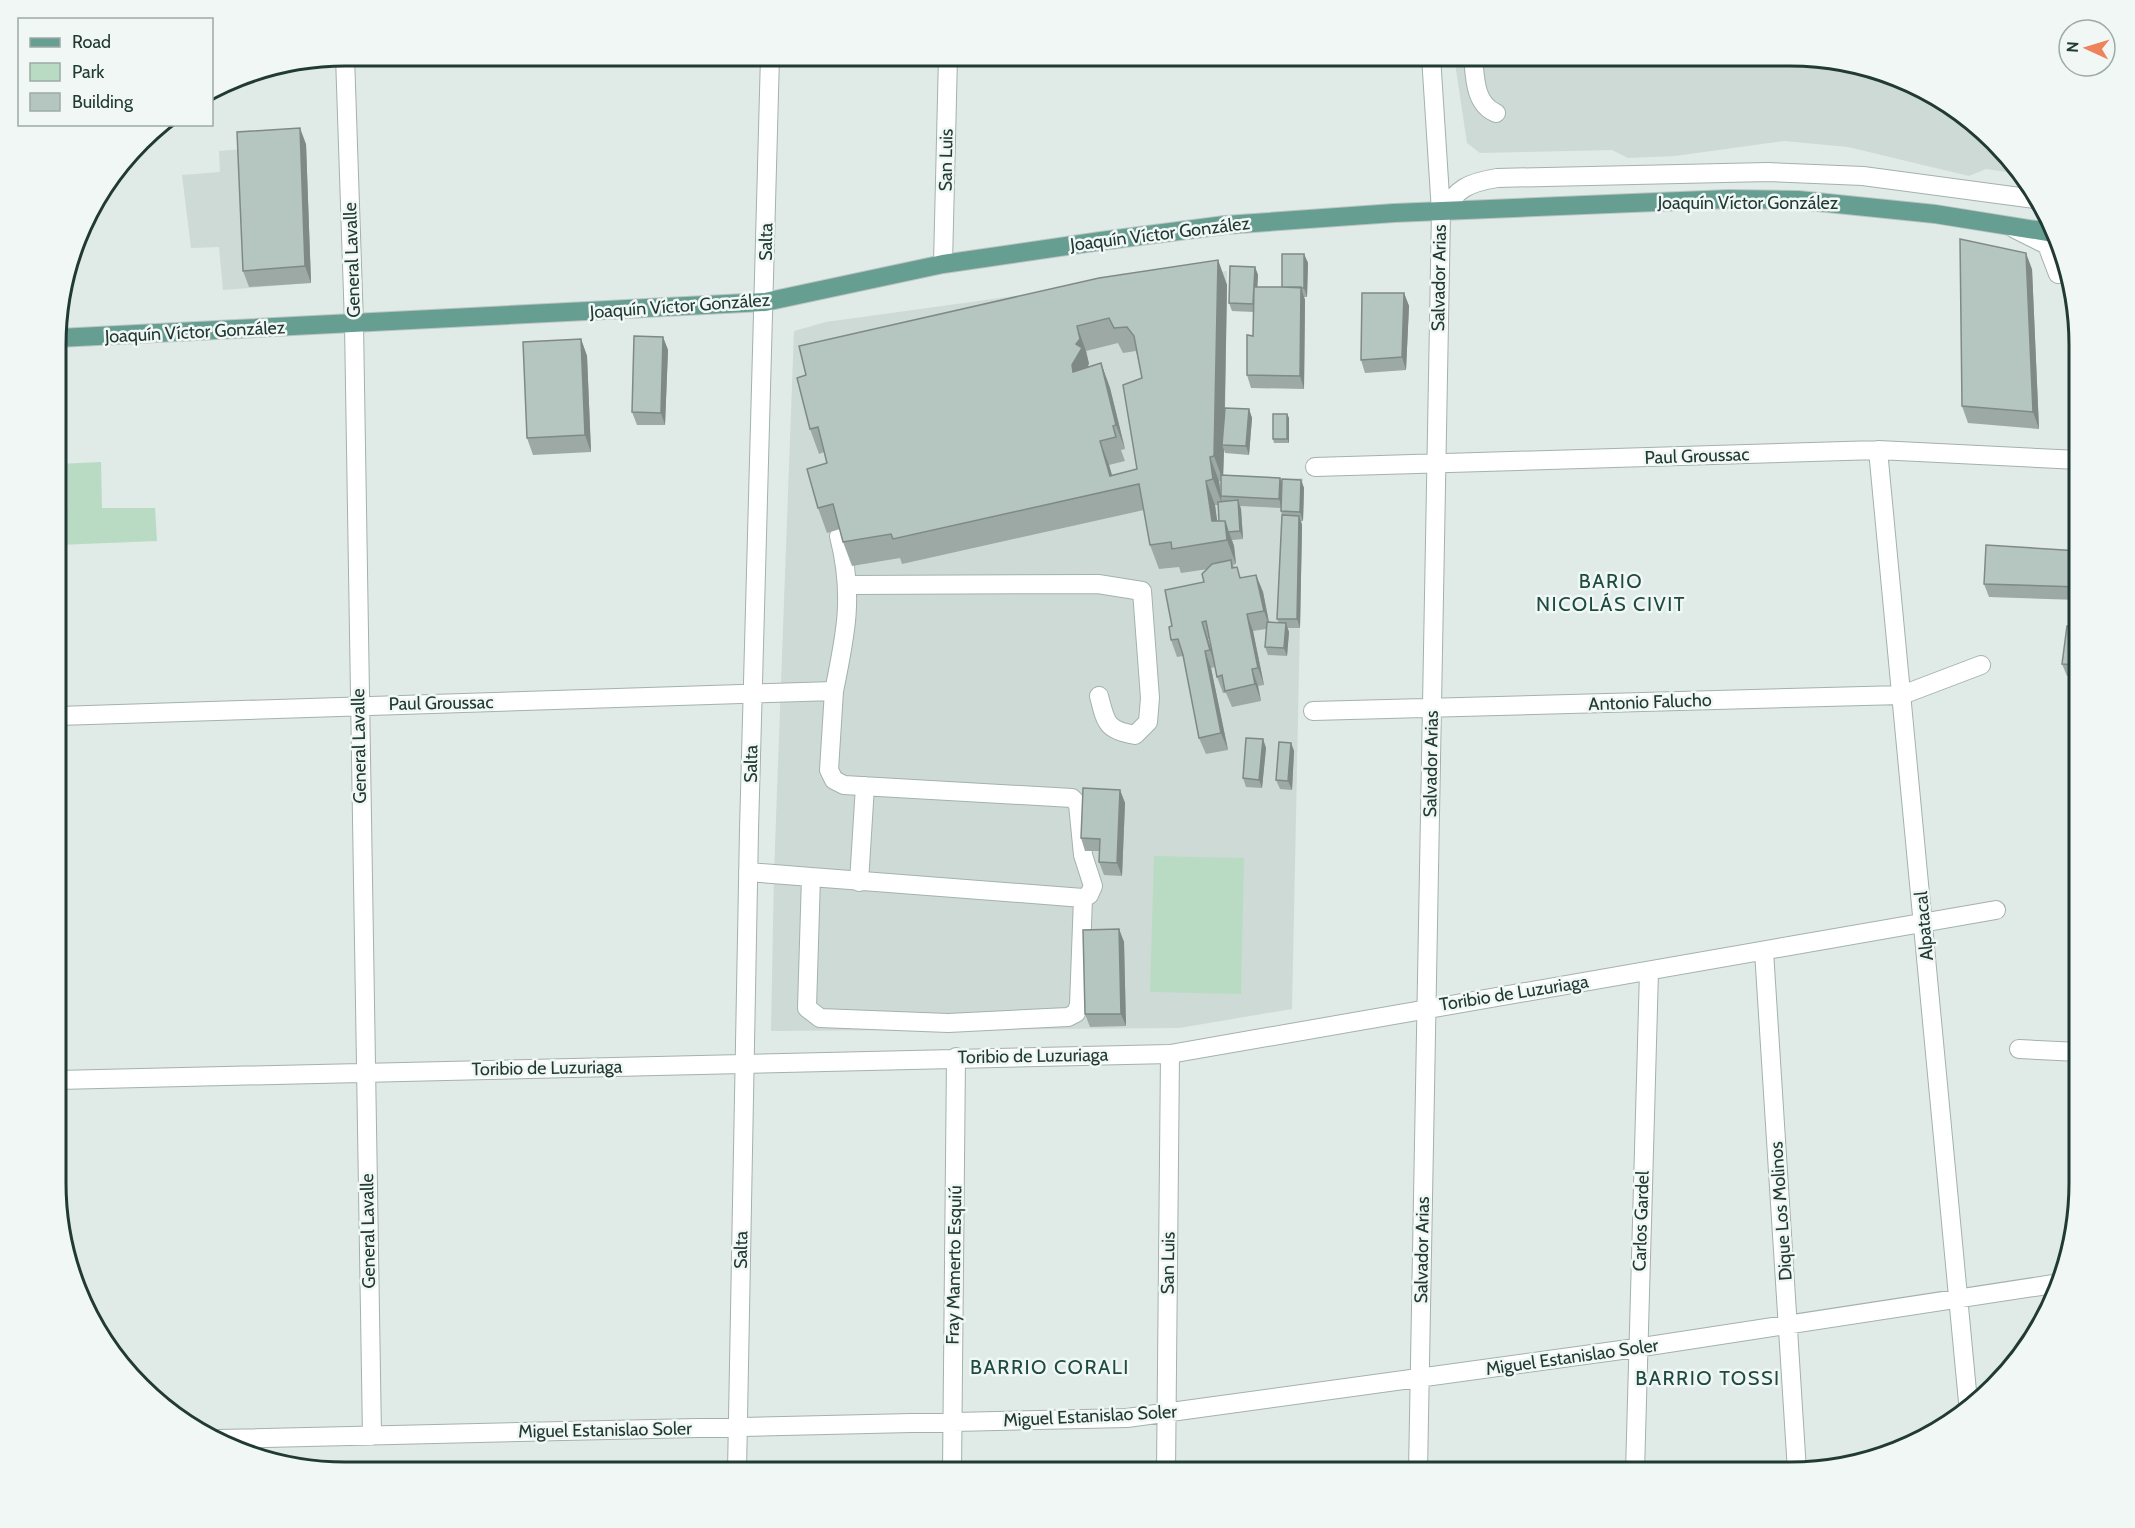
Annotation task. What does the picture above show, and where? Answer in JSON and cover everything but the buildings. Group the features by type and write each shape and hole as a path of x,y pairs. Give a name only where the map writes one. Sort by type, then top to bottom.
{"main road":[{"name":"Joaquín Víctor González","path":"66,338 765,302 943,264 1225,225 1441,212 1729,200 1787,200 1883,207 2045,231"}],"street":[{"name":"General Lavalle","path":"345,66 354,324 358,705 372,1436"},
{"name":"Salta","path":"737,1462 752,695 765,302 770,66"},
{"name":"San Luis","path":"943,264 948,66"},
{"name":"Salvador Arias","path":"1418,1462 1441,212 1432,66"},
{"path":"1475,66 1479,95 1489,110 1496,113"},
{"name":"Joaquín Víctor González","path":"1441,212 1455,193 1467,185 1497,178 1768,172 1863,176 2028,199"},
{"path":"2002,224 2047,245 2058,274"},
{"name":"Paul Groussac","path":"1315,467 1878,450 2069,460"},
{"name":"Alpatacal","path":"1878,450 1968,1398"},
{"path":"748,872 1083,898 1089,895 1093,886 1083,855 1081,812 1072,798 844,785 834,780 829,770 834,691 846,635 849,585 839,536"},
{"path":"849,585 1098,584 1142,591 1150,698 1148,722 1135,735 1117,732 1106,723 1099,696"},
{"name":"Antonio Falucho","path":"1313,711 1902,695 1981,665"},
{"name":"Paul Groussac","path":"66,716 834,691"},
{"path":"859,882 865,786"},
{"path":"811,877 807,1008 820,1018 948,1023 1068,1017 1076,1013 1079,1005 1083,898"},
{"name":"Toribio de Luzuriaga","path":"66,1080 956,1057 1170,1054 1426,1007 1996,910"},
{"name":"Dique Los Molinos","path":"1764,951 1796,1462"},
{"name":"Carlos Gardel","path":"1635,1462 1636,1348 1649,970"},
{"path":"2019,1049 2069,1052"},
{"name":"San Luis","path":"1166,1462 1170,1054"},
{"name":"Fray Mamerto Esquiú","path":"952,1462 956,1057"},
{"name":"Miguel Estanislao Soler","path":"233,1439 1127,1418 1636,1348 2050,1285"}],"shaded area":[{"path":"1455,66 1790,66 1844,71 1897,87 1929,103 1960,124 1974,135 2009,172 1986,169 1969,176 1848,147 1784,141 1675,156 1628,158 1612,150 1480,153 1467,143"},
{"path":"306,144 311,283 223,290 219,247 191,248 182,175 220,172 219,151"},
{"path":"1227,271 1223,480 1303,478 1292,1009 1179,1028 771,1031 774,873 794,331 826,322 1108,283"}],"green space":[{"path":"101,462 102,508 155,508 157,541 66,545 66,464"},
{"path":"1154,856 1244,858 1241,994 1150,992"}],"district":[{"name":"BARIO NICOLÁS CIVIT","path":"1611,592"},
{"name":"BARRIO CORALI","path":"1050,1367"},
{"name":"BARRIO TOSSI","path":"1708,1378"}]}
